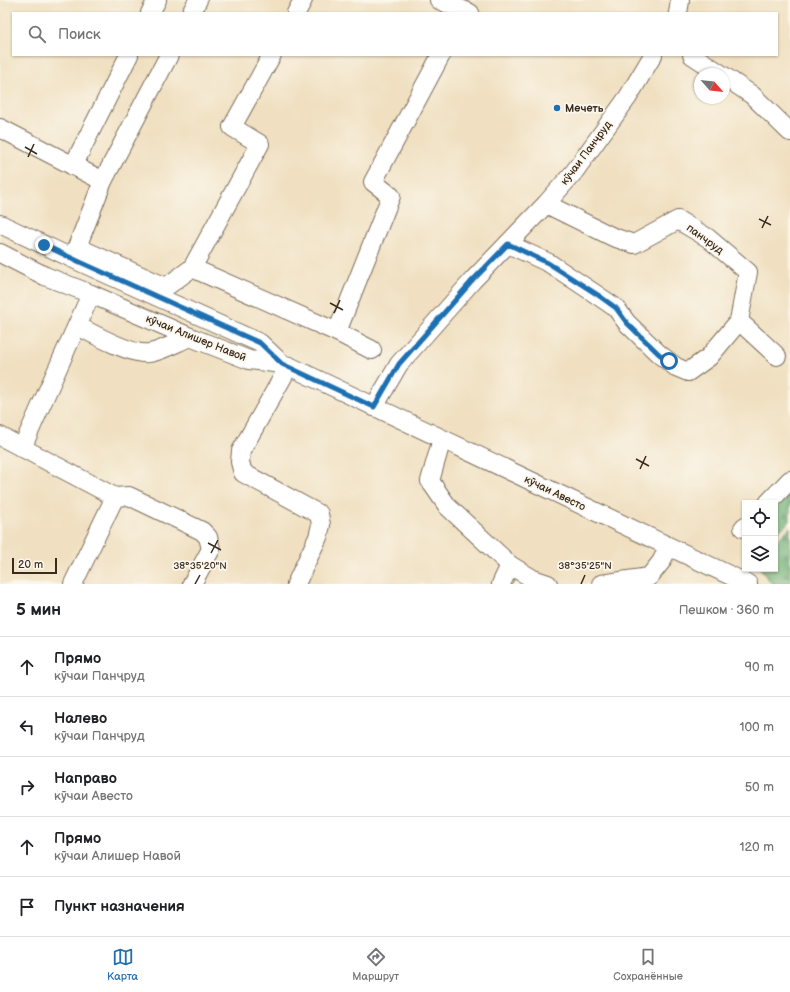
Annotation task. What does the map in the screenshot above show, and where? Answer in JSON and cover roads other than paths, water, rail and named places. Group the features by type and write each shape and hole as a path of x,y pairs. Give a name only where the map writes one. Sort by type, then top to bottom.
{"street":[{"path":"151,12 157,0"},
{"path":"192,12 198,0"},
{"path":"297,12 303,0"},
{"path":"439,0 466,12"},
{"path":"73,166 128,56"},
{"path":"74,252 103,181 168,56"},
{"name":"кӯчаи Алишер Навоӣ","path":"0,224 44,245 74,252 166,287 192,268 260,144 232,127 271,56"},
{"path":"337,332 391,196 373,182 440,56"},
{"name":"кӯчаи Панҷруд","path":"374,407 399,364 473,280 546,204 574,172 623,103 652,56"},
{"path":"694,56 712,68"},
{"path":"730,80 752,95 790,132"},
{"path":"0,128 103,181"},
{"name":"панчруд","path":"546,204 613,237 634,244 678,220 708,238 748,272 739,321"},
{"path":"508,244 548,263 598,295 616,308 627,323 659,354 676,367 688,372 709,357 739,321 777,356"},
{"path":"30,269 44,245"},
{"name":"кӯчаи Алишер Навоӣ","path":"74,252 260,343 285,365"},
{"name":"кӯчаи Алишер Навоӣ","path":"0,254 45,276 92,294 190,337 249,360 285,365"},
{"path":"192,268 337,332 372,350"},
{"path":"22,448 92,294"},
{"path":"78,326 103,339 138,352 148,353 190,337"},
{"path":"285,365 241,451 240,462 243,473 319,514 321,525 318,537 296,584"},
{"name":"кӯчаи Авесто","path":"285,365 668,548 748,584"},
{"path":"0,436 115,497 129,496 202,531 208,538 211,549 192,584"},
{"path":"442,439 430,481 448,507 510,565 533,579 548,584"},
{"path":"771,500 790,480"},
{"path":"73,584 115,497"},
{"path":"601,584 649,576 661,562 668,548"},
{"path":"501,584 510,565"}],"place":[{"name":"Мечеть","path":"557,108"}]}
